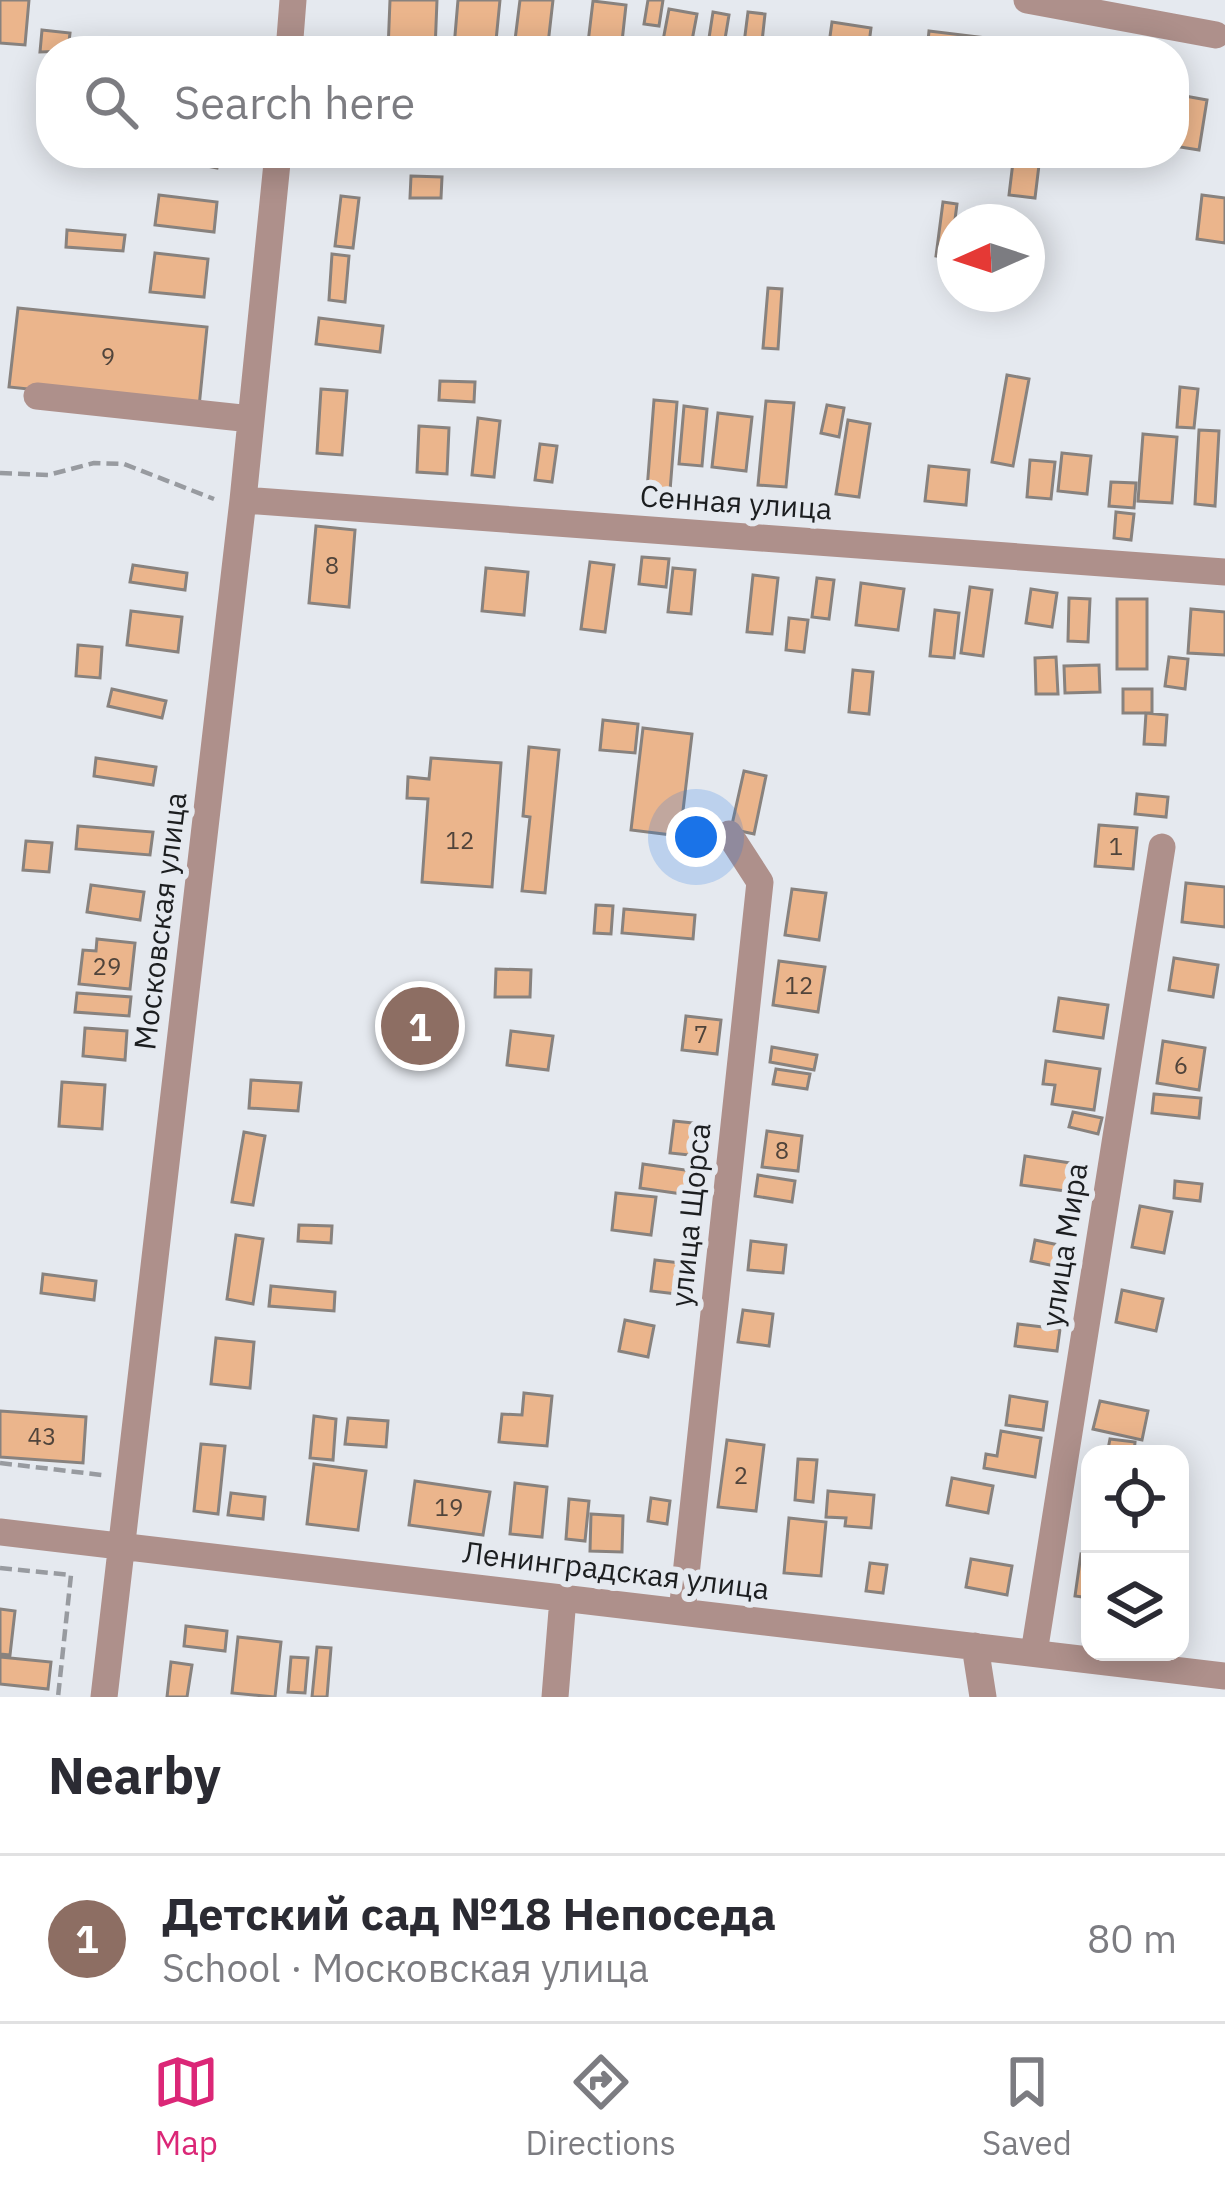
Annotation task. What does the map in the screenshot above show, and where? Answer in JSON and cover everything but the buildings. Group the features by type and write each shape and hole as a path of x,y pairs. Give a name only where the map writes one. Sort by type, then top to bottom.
{"street":[{"path":"290,36 293,0"},
{"path":"1027,0 1216,35"},
{"name":"Московская улица","path":"104,1697 243,500 276,168"},
{"path":"37,396 251,418"},
{"name":"Сенная улица","path":"243,500 1225,572"},
{"name":"улица Щорса","path":"682,1612 760,882 729,834"},
{"name":"улица Мира","path":"1034,1653 1162,847"},
{"name":"Ленинградская улица","path":"0,1532 1225,1676"},
{"path":"555,1697 562,1598"},
{"path":"975,1646 983,1697"}],"path":[{"path":"0,473 48,475 94,464 124,464 223,502 243,500"},
{"path":"0,1463 129,1478"},
{"path":"0,1568 71,1575 58,1697"}],"place":[{"name":"Детский сад №18 Непоседа","path":"420,1026"}]}
